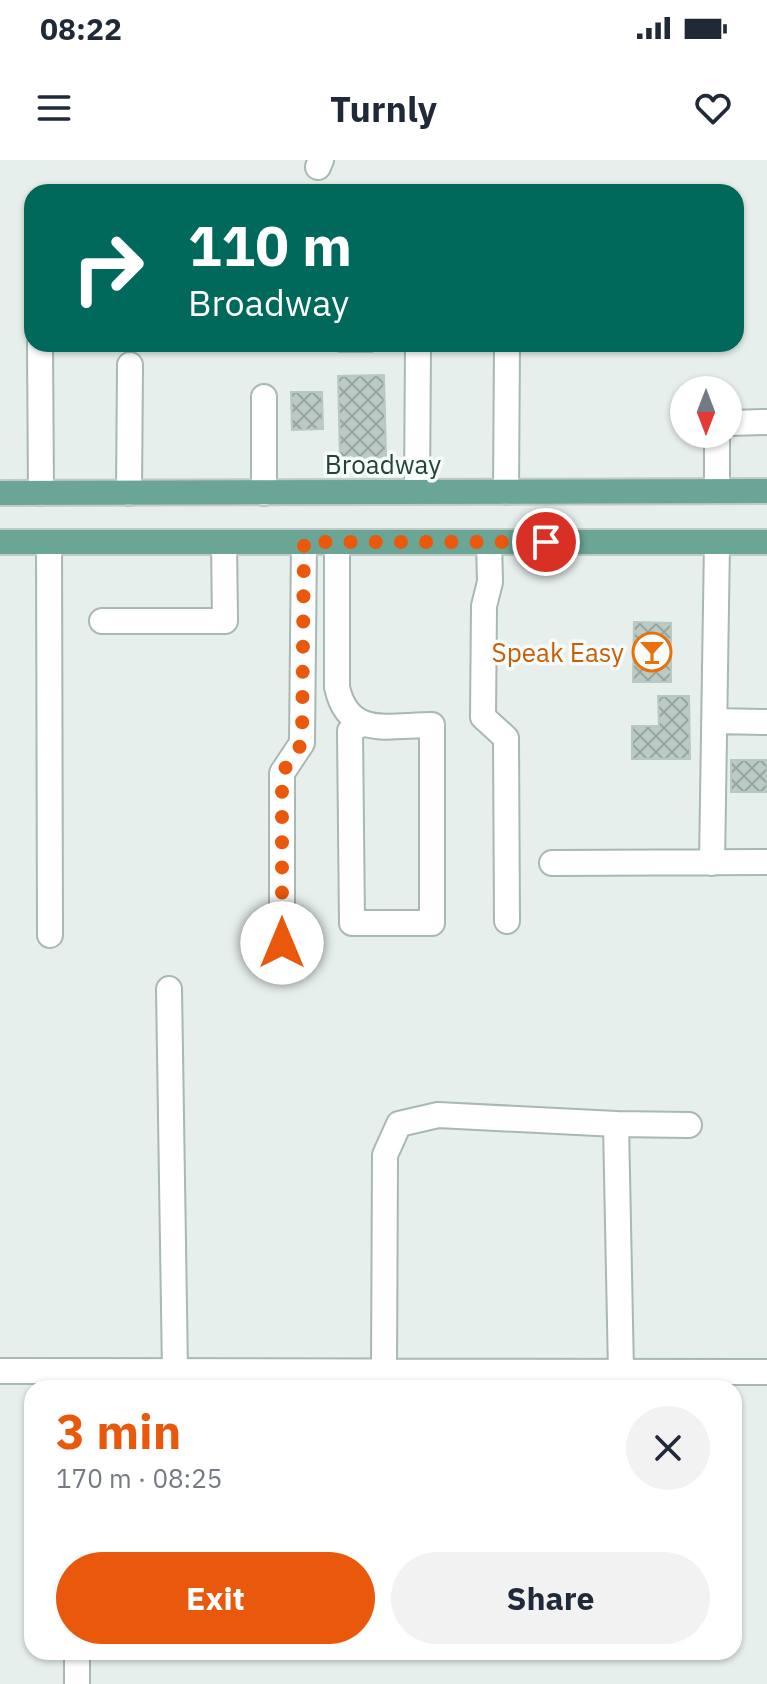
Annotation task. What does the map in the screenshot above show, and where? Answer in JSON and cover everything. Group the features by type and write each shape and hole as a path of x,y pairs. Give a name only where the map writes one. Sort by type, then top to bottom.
{"main road":[{"name":"Broadway","path":"0,493 767,491"},
{"path":"0,542 767,542"}],"street":[{"path":"40,352 41,493"},
{"path":"417,492 418,352"},
{"path":"506,492 507,352"},
{"path":"129,493 130,365"},
{"path":"264,397 264,493"},
{"path":"742,423 767,422"},
{"path":"717,448 717,491"},
{"path":"49,542 50,935"},
{"path":"102,621 225,621 224,542"},
{"path":"282,943 282,773 302,743 304,542"},
{"path":"337,542 337,687 349,717 360,725 432,725 432,923 352,923 350,731 360,725"},
{"path":"489,542 490,582 484,606 483,717 506,738 507,921"},
{"path":"712,863 717,542"},
{"path":"714,721 767,722"},
{"path":"552,863 767,862"},
{"path":"169,989 175,1371"},
{"path":"384,1372 385,1155 399,1124 438,1115 689,1125"},
{"path":"616,1124 621,1372"},
{"path":"0,1371 82,1380 131,1380 175,1371 621,1372 660,1380 767,1372"},
{"path":"77,1660 77,1684"}],"building":[{"path":"384,375 386,457 340,458 338,376"},
{"path":"291,392 322,392 323,429 292,430"},
{"name":"Speak Easy","path":"634,622 671,623 671,682 633,682"},
{"path":"658,696 689,696 690,759 632,759 632,726 659,726"},
{"path":"731,760 767,760 767,792 731,792"}],"place":[{"name":"Speak Easy","path":"652,652"}],"route":[{"path":"282,943 282,773 302,743 304,542 546,542"}]}
